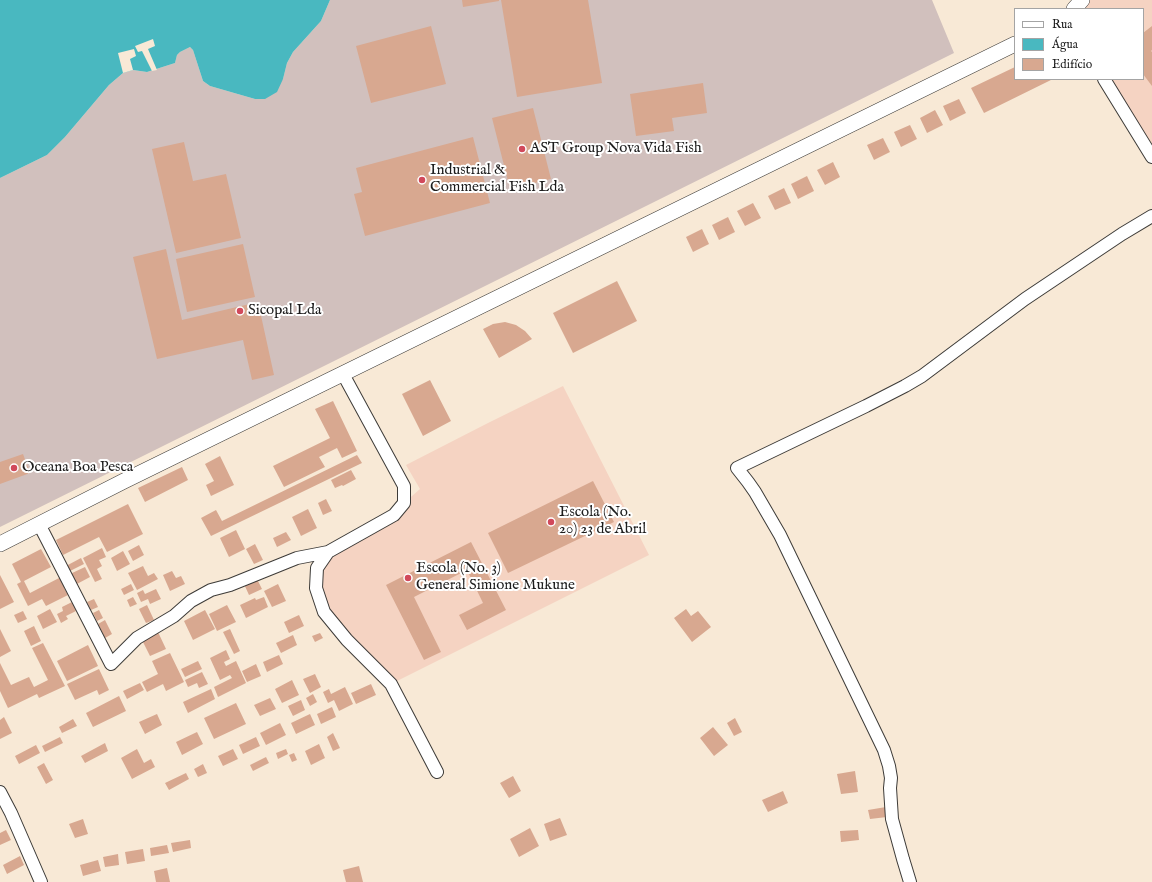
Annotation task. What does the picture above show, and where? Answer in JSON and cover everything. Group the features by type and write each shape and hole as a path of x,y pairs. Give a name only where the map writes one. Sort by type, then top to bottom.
{"street":[{"path":"1075,8 1082,0"},
{"path":"0,544 1014,44"},
{"path":"1105,80 1152,157"},
{"path":"910,882 892,819 890,788 891,778 884,750 780,535 755,492 737,468 866,406 922,376 1024,299 1122,234 1152,216"},
{"path":"39,524 111,664 137,638 174,616 191,601 211,590 230,585 297,558 328,552 394,514 404,503 404,486 343,374"},
{"path":"328,552 317,568 316,588 324,612 347,640 391,684 437,772"},
{"path":"0,792 11,813 41,882"}],"shaded area":[{"path":"330,0 932,0 954,53 0,527 0,178 47,155 65,137 109,85 123,73 133,70 147,72 175,63 177,55 190,47 193,50 203,81 210,86 255,99 283,79 287,63 293,52 321,21"},
{"path":"1082,0 1152,0 1152,157 1105,80 1144,80 1144,8 1075,8"},
{"path":"563,386 649,555 391,684 324,612 317,568 404,503 420,489 406,465"}],"water":[{"path":"0,0 330,0 321,21 293,52 287,63 283,79 277,92 265,99 255,99 210,86 203,81 193,50 190,47 177,55 175,63 147,72 133,70 123,73 109,85 65,137 47,155 0,178"}],"pier":[{"path":"153,39 155,46 148,49 157,70 152,71 142,51 138,52 135,46"},
{"path":"134,49 136,56 130,59 133,70 123,73 118,53"}],"building":[{"path":"462,0 499,0 499,1 463,7"},
{"path":"501,0 588,0 602,83 517,97"},
{"path":"431,26 446,84 371,103 356,46"},
{"path":"1152,26 1152,86 1144,75 1144,32"},
{"path":"1014,67 1014,80 1051,80 984,113 971,88"},
{"path":"703,83 707,113 672,118 674,131 636,136 630,94"},
{"path":"959,99 966,113 950,121 943,106"},
{"name":"AST Group Nova Vida Fish","path":"533,108 551,179 510,189 492,118"},
{"path":"935,110 943,125 927,133 920,118"},
{"path":"910,125 917,139 901,147 894,132"},
{"name":"Industrial & Commercial Fish Lda","path":"473,137 490,203 365,236 354,194 362,192 356,168"},
{"path":"883,138 890,152 874,160 867,145"},
{"path":"184,142 193,181 226,174 241,238 176,253 152,149"},
{"path":"833,162 840,177 825,185 817,170"},
{"path":"807,176 814,191 798,199 791,184"},
{"path":"784,188 791,203 775,210 768,196"},
{"path":"753,203 761,218 745,226 737,211"},
{"path":"728,217 735,232 719,240 712,225"},
{"path":"702,229 709,244 693,252 686,237"},
{"path":"243,244 255,297 187,312 176,259"},
{"name":"Sicopal Lda","path":"166,249 182,320 258,302 274,375 252,380 243,340 157,359 133,257"},
{"path":"617,281 637,321 573,353 553,313"},
{"path":"505,322 516,325 525,331 532,339 499,358 483,329 493,324"},
{"path":"430,380 451,421 423,436 402,394"},
{"path":"333,401 357,451 342,458 337,448 319,457 325,467 284,487 273,466 330,438 315,409"},
{"name":"Oceana Boa Pesca","path":"23,454 30,473 0,484 0,462"},
{"path":"357,455 362,463 211,536 201,518 216,510 222,521"},
{"path":"220,456 234,485 211,496 206,485 214,481 205,464"},
{"path":"182,467 188,480 145,502 138,488"},
{"path":"351,470 356,479 343,486 342,485 335,488 331,480"},
{"path":"593,481 614,522 508,573 488,533"},
{"path":"326,499 332,511 323,515 318,503"},
{"path":"128,504 143,534 107,552 99,537 63,555 56,540"},
{"path":"308,509 317,528 301,536 292,517"},
{"path":"236,530 245,549 229,557 220,538"},
{"path":"286,532 291,540 277,547 273,538"},
{"path":"471,542 506,610 467,630 459,615 483,603 467,570 414,597 441,652 424,660 386,585"},
{"path":"255,544 263,560 254,564 246,549"},
{"path":"139,545 144,555 133,561 128,551"},
{"path":"102,548 106,557 99,560 102,566 97,569 102,579 95,582 83,558"},
{"path":"41,549 51,567 24,581 30,593 61,577 68,595 46,606 42,599 28,606 17,584 21,582 12,564"},
{"path":"123,551 130,564 117,571 111,558"},
{"path":"81,558 84,564 68,572 66,566"},
{"path":"143,566 148,576 154,573 158,579 137,590 128,573"},
{"path":"85,567 90,577 75,585 70,574"},
{"path":"172,571 176,578 181,576 185,584 170,591 163,575"},
{"path":"0,575 14,602 0,609"},
{"path":"256,577 262,589 249,595 244,584"},
{"path":"131,584 134,590 124,595 121,589"},
{"path":"278,584 286,601 272,607 264,591"},
{"path":"156,589 161,599 150,604 148,599 141,602 137,593 143,590 145,594"},
{"path":"133,597 137,604 130,607 127,600"},
{"path":"264,597 268,607 246,618 240,605 255,598 256,600"},
{"path":"94,599 98,607 91,610 87,602"},
{"path":"72,602 76,611 66,616 68,619 61,623 57,614 63,611 62,607"},
{"path":"147,605 154,620 146,623 139,609"},
{"path":"227,605 236,622 217,631 209,614"},
{"path":"50,609 57,622 43,629 37,616"},
{"path":"686,609 691,616 698,611 711,627 692,642 674,618"},
{"path":"99,610 103,618 97,621 93,613"},
{"path":"205,610 215,629 193,640 184,621"},
{"path":"23,611 27,619 18,623 14,615"},
{"path":"299,615 304,626 289,633 284,622"},
{"path":"105,620 112,634 105,638 98,624"},
{"path":"34,626 41,641 31,646 24,631"},
{"path":"0,629 11,651 0,657"},
{"path":"230,629 240,651 234,654 223,632"},
{"path":"158,632 166,649 150,656 142,640"},
{"path":"320,633 323,638 315,642 312,636"},
{"path":"293,635 297,645 281,653 276,643"},
{"path":"43,643 65,686 39,698 37,694 8,708 0,691 0,663 11,685 29,677 34,687 48,680 32,648"},
{"path":"88,645 98,666 67,681 57,661"},
{"path":"226,650 230,659 224,662 226,666 236,661 246,683 218,697 214,687 232,678 230,675 220,680 210,658"},
{"path":"170,653 184,682 166,691 163,684 147,692 142,682 158,674 152,661"},
{"path":"279,655 283,664 267,672 263,662"},
{"path":"198,661 202,669 185,677 181,669"},
{"path":"256,664 261,676 247,682 242,671"},
{"path":"99,669 109,690 99,695 97,690 75,700 67,684"},
{"path":"202,672 208,684 199,688 197,683 188,687 185,680"},
{"path":"315,674 321,687 310,693 303,679"},
{"path":"292,680 299,695 282,703 275,689"},
{"path":"140,683 144,690 127,699 123,691"},
{"path":"371,684 376,695 356,704 351,693"},
{"path":"345,687 353,704 339,711 334,700 328,703 323,692 329,689 331,694"},
{"path":"211,689 215,699 188,713 183,702"},
{"path":"313,694 317,702 310,706 306,698"},
{"path":"119,696 126,711 93,727 86,713"},
{"path":"270,698 276,709 260,716 254,705"},
{"path":"301,700 305,710 293,716 288,706"},
{"path":"236,703 246,724 214,739 204,718"},
{"path":"332,707 336,717 321,724 317,714"},
{"path":"157,714 162,725 145,734 139,722"},
{"path":"310,714 315,725 296,734 291,723"},
{"path":"4,717 12,733 0,739 0,720"},
{"path":"735,718 742,732 734,736 727,723"},
{"path":"73,719 77,726 62,733 59,727"},
{"path":"280,723 286,735 266,745 260,733"},
{"path":"713,727 728,745 714,756 700,738"},
{"path":"197,732 203,744 182,755 176,742"},
{"path":"333,733 340,748 333,751 327,737"},
{"path":"60,737 63,743 45,752 42,746"},
{"path":"256,737 260,746 243,754 239,745"},
{"path":"105,743 108,751 85,763 81,756"},
{"path":"319,744 325,758 311,765 305,751"},
{"path":"36,745 40,753 19,764 15,756"},
{"path":"137,749 144,763 151,759 155,767 132,779 121,758"},
{"path":"233,749 238,759 223,766 218,756"},
{"path":"286,749 288,754 278,759 276,753"},
{"path":"294,753 297,760 292,762 289,755"},
{"path":"266,757 269,763 253,771 250,765"},
{"path":"44,763 53,780 46,784 37,767"},
{"path":"203,764 207,773 198,777 194,769"},
{"path":"855,771 858,792 841,794 837,774"},
{"path":"186,773 189,779 169,790 165,783"},
{"path":"513,776 521,791 509,798 500,783"},
{"path":"783,791 788,803 768,812 762,800"},
{"path":"886,807 887,817 870,819 868,810"},
{"path":"560,818 567,835 550,841 544,824"},
{"path":"83,819 88,834 75,838 69,824"},
{"path":"530,828 539,846 519,857 510,839"},
{"path":"6,830 11,840 0,845 0,833"},
{"path":"858,830 859,840 841,842 840,831"},
{"path":"190,840 191,848 173,852 171,843"},
{"path":"167,845 169,853 151,856 150,848"},
{"path":"143,849 145,861 127,864 125,852"},
{"path":"118,854 119,865 105,867 103,857"},
{"path":"20,856 24,865 7,874 3,865"},
{"path":"98,860 101,871 83,876 80,865"},
{"path":"359,866 363,882 346,882 343,870"},
{"path":"167,868 170,882 156,882 154,871"}],"place":[{"name":"AST Group Nova Vida Fish","path":"522,149"},
{"name":"Industrial & Commercial Fish Lda","path":"422,180"},
{"name":"Sicopal Lda","path":"240,311"},
{"name":"Oceana Boa Pesca","path":"14,468"},
{"name":"Escola (No. 20) 23 de Abril","path":"551,522"},
{"name":"Escola (No. 3) General Simione Mukune","path":"408,578"}]}
